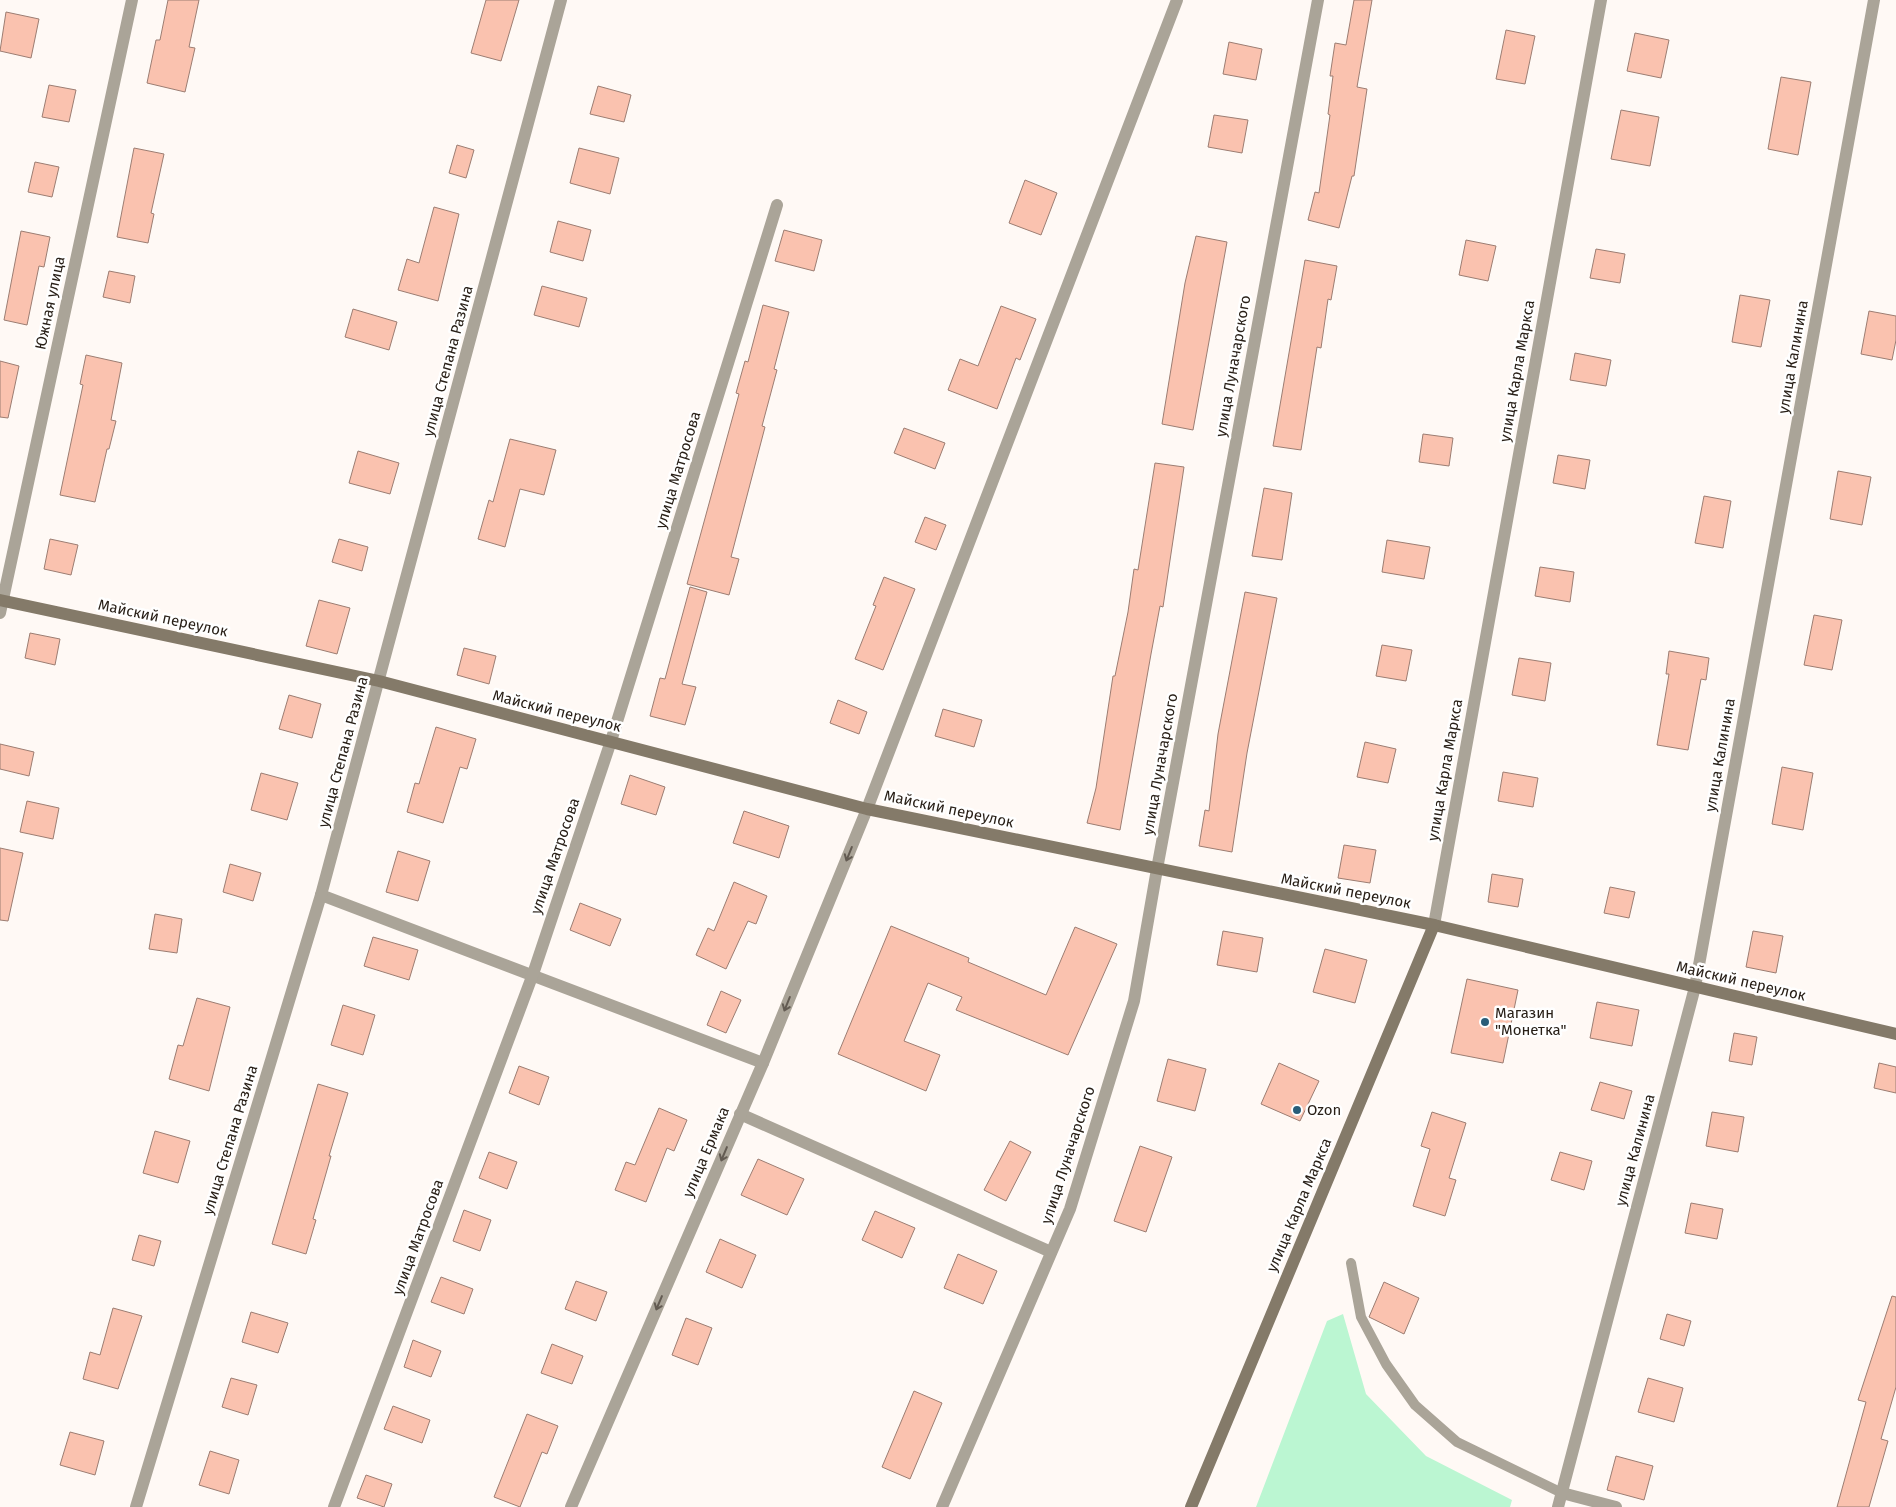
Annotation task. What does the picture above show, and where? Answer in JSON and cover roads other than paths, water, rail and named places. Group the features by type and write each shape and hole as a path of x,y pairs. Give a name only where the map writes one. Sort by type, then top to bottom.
{"main road":[{"name":"Майский переулок","path":"1,605 379,682 867,809 1434,925 1896,1034"},
{"name":"улица Карла Маркса","path":"1191,1507 1434,925"}],"street":[{"name":"Южная улица","path":"1,605 132,0"},
{"name":"улица Степана Разина","path":"136,1507 321,895 561,0"},
{"name":"улица Ермака","path":"571,1507 763,1063 867,809 1177,0"},
{"name":"улица Луначарского","path":"942,1507 1070,1209 1134,1000 1318,0"},
{"name":"улица Карла Маркса","path":"1434,925 1601,0"},
{"name":"улица Калинина","path":"1558,1507 1695,987 1874,0"},
{"name":"улица Матросова","path":"334,1507 533,974 611,741 777,205"},
{"path":"321,895 763,1063"},
{"path":"740,1114 1051,1252"},
{"path":"1562,1492 1616,1507"}],"lane":[{"path":"1350,1263 1361,1317 1386,1364 1415,1405 1457,1442 1562,1492"}],"place":[{"name":"Магазин \"Монетка\"","path":"1485,1022"},
{"name":"Ozon","path":"1297,1110"}]}
